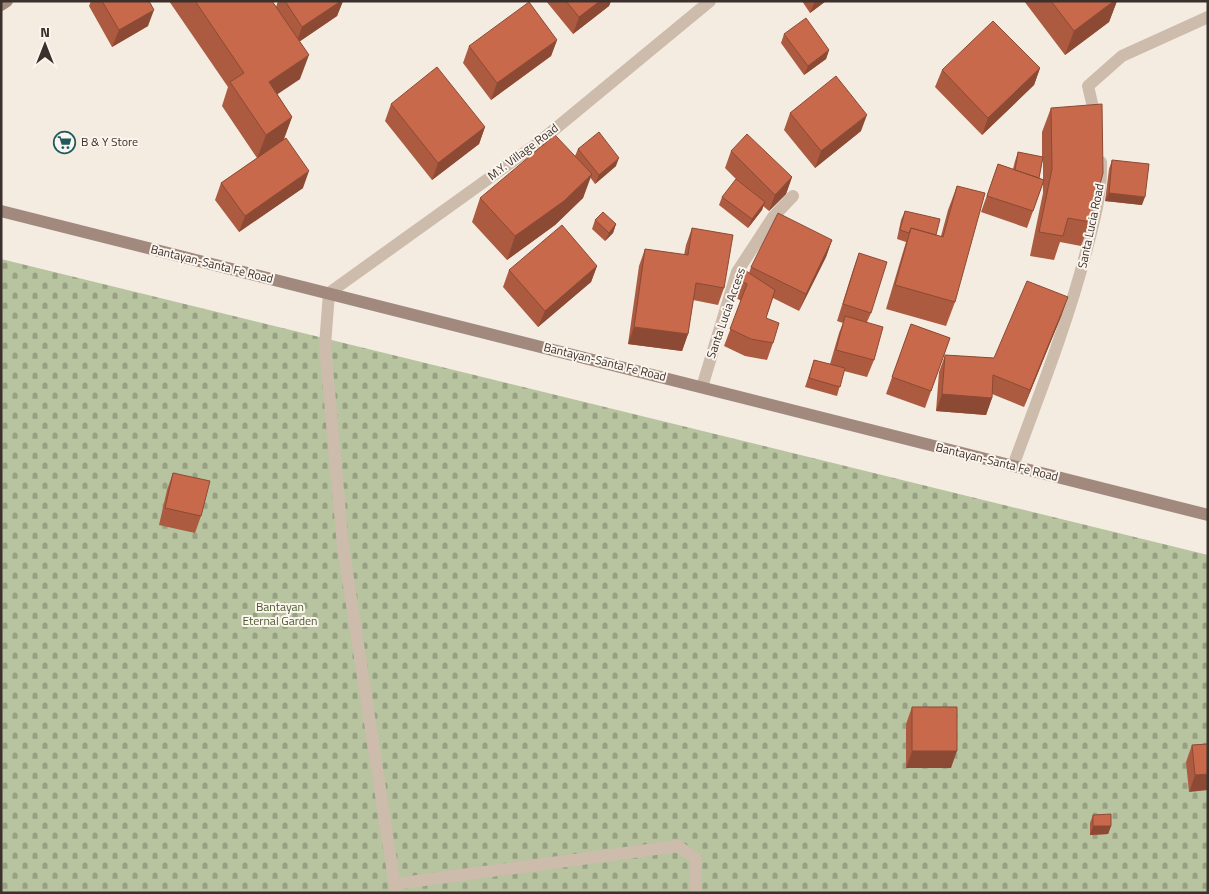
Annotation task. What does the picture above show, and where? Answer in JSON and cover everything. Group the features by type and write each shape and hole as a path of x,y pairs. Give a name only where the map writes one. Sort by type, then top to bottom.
{"main road":[{"path":"1,6 7,1"},
{"name":"Bantayan-Santa Fe Road","path":"1,211 1208,515"}],"street":[{"name":"M.Y. Village Road","path":"329,293 538,142 710,1"},
{"name":"Santa Lucia Road","path":"1013,466 1071,308 1102,184 1101,142 1088,86 1122,56 1208,17"},
{"name":"Santa Lucia Access","path":"702,387 738,272 773,218 793,196"},
{"path":"329,293 325,345 343,546 395,889 678,846 696,859 696,893"}],"green space":[{"name":"Bantayan Eternal Garden","path":"1,259 1208,555 1208,893 1,893"}],"building":[{"path":"102,1 149,1 154,10 119,30"},
{"path":"195,1 272,1 309,55 269,82 292,117 266,135 230,82 244,73"},
{"path":"285,1 341,1 302,27"},
{"path":"566,1 600,1 579,17"},
{"path":"1051,1 1114,1 1074,31"},
{"path":"529,2 557,40 497,83 469,46"},
{"path":"806,18 829,50 808,66 784,34"},
{"path":"993,21 1040,68 988,118 942,70"},
{"path":"437,67 485,127 438,163 391,104"},
{"path":"836,76 867,115 821,151 790,113"},
{"path":"1102,104 1103,173 1090,222 1068,218 1063,236 1039,232 1052,169 1051,108"},
{"path":"599,132 619,158 599,175 578,149"},
{"path":"747,134 792,177 775,195 731,151"},
{"path":"555,135 592,174 564,201 515,236 480,198"},
{"path":"286,138 309,171 245,216 221,183"},
{"path":"1018,152 1043,157 1039,178 1015,170"},
{"path":"1112,160 1149,164 1145,197 1109,193"},
{"path":"998,164 1044,180 1033,211 987,196"},
{"path":"736,179 765,202 752,219 722,197"},
{"path":"957,186 985,193 955,302 895,285 911,228 943,237"},
{"path":"905,211 940,219 936,235 911,228 909,233 900,230"},
{"path":"603,212 616,224 609,233 595,220"},
{"path":"778,213 832,240 806,294 751,267"},
{"path":"562,225 597,266 545,311 509,270"},
{"path":"692,228 733,235 724,288 696,283 688,334 634,327 645,249 688,255"},
{"path":"859,253 887,262 871,313 843,304"},
{"path":"746,271 775,290 766,318 779,323 773,343 751,339 730,329 747,284 741,281"},
{"path":"1027,281 1068,297 1030,390 993,375 992,398 942,394 945,355 994,358"},
{"path":"845,316 883,327 874,360 836,350"},
{"path":"911,324 950,338 931,391 892,377"},
{"path":"814,360 845,368 840,387 809,378"},
{"path":"173,473 210,481 201,516 165,508"},
{"path":"912,707 957,707 957,751 912,751"},
{"path":"1208,744 1208,774 1195,775 1192,745"},
{"path":"1111,814 1111,826 1093,826 1093,815"}],"place":[{"name":"B & Y Store","path":"65,142"}]}
